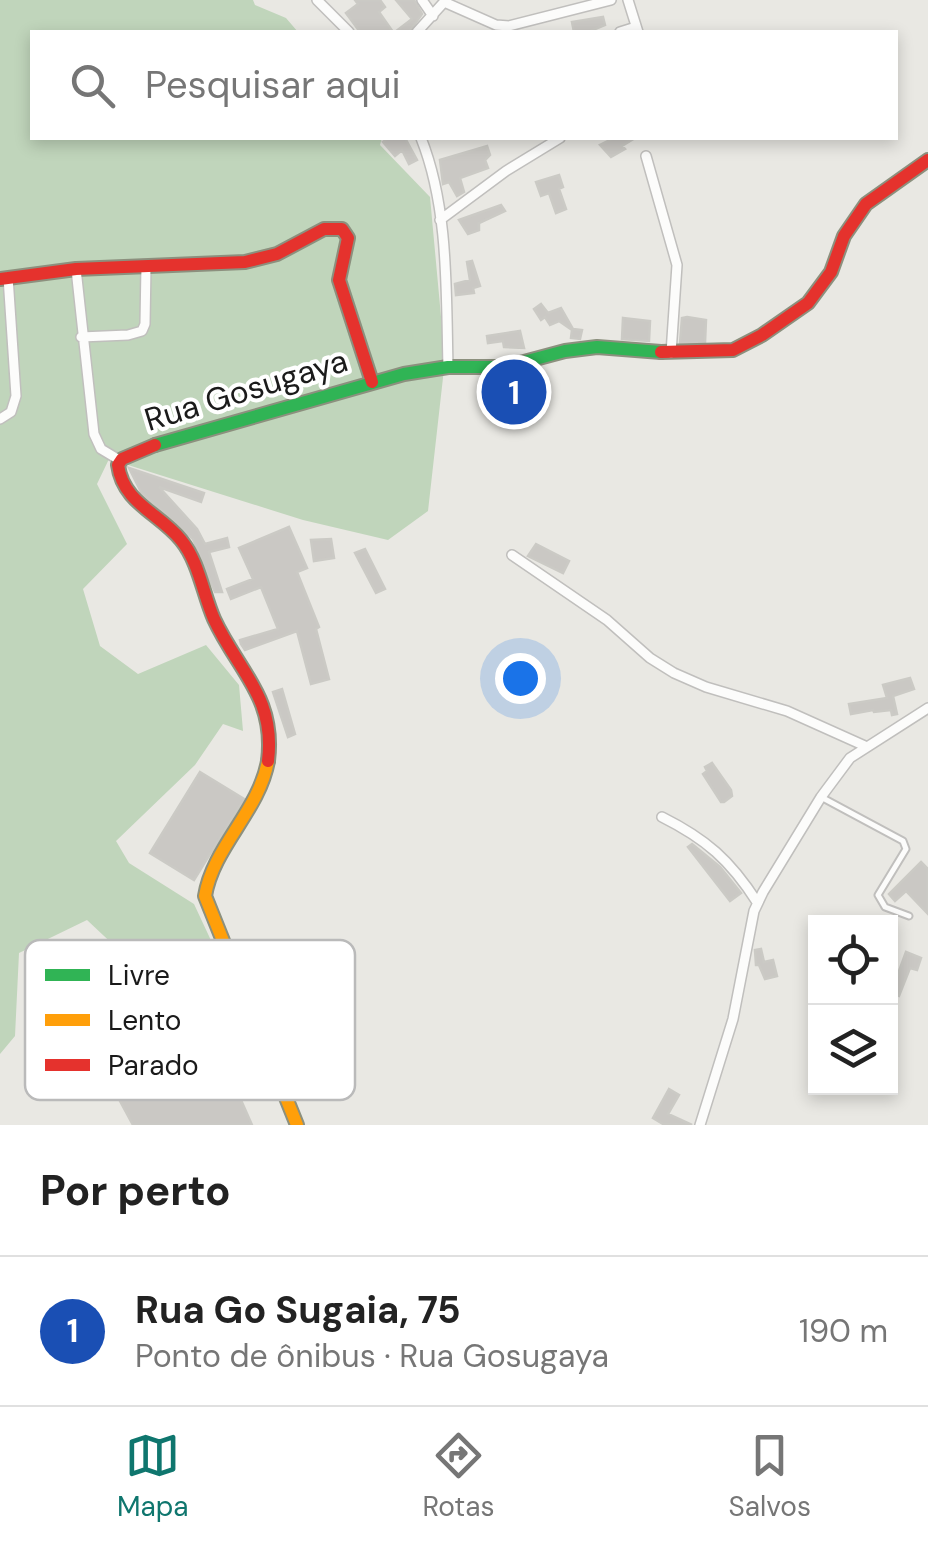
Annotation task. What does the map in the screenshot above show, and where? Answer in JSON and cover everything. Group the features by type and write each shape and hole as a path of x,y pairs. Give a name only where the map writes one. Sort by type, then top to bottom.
{"street":[{"path":"317,0 347,30"},
{"path":"422,0 433,16"},
{"path":"419,30 445,1 484,20 509,26 610,0"},
{"path":"628,0 637,30"},
{"path":"422,140 440,220 448,367"},
{"path":"440,220 557,140"},
{"path":"646,156 678,265 671,353"},
{"name":"Rua Gosugaya","path":"222,940 205,896 208,878 263,787 270,746 267,717 248,670 215,621 186,545 127,492 118,470 121,461 165,442 372,382 448,367 504,367 597,347 711,354 733,350 808,303 831,272 844,236 866,204 928,160"},
{"path":"0,419 11,412 16,396 4,278 76,269 262,259 324,228 342,229 348,238 340,269 342,298 372,382"},
{"path":"81,337 128,336 142,331 146,266"},
{"path":"76,269 94,434 101,449 121,461"},
{"path":"512,555 607,620 650,658 674,673 706,688 787,711 865,746"},
{"path":"700,1125 732,1020 757,902 821,797 850,758 928,708"},
{"path":"662,817 708,842 744,881 757,902"},
{"name":"Rua Gosugaya","path":"287,1100 297,1125"}],"lane":[{"path":"821,797 903,841 906,849 878,895 886,907 909,916"}],"green space":[{"path":"0,0 253,0 255,5 286,18 296,30 30,30 30,140 381,140 380,145 430,197 445,360 428,511 388,540 303,520 109,459 97,484 127,544 83,589 100,646 138,674 206,645 239,685 243,731 223,724 195,765 116,841 129,863 194,904 211,940 108,940 87,920 46,940 25,940 25,950 19,953 15,1036 0,1054"}],"building":[{"path":"355,0 380,0 385,7 379,12 392,30 359,30 346,13 358,4"},
{"path":"396,0 414,0 422,14 410,30 398,30 412,19"},
{"path":"603,17 605,25 593,30 574,30 572,22"},
{"path":"406,140 417,160 409,164 402,150 395,156 383,142"},
{"path":"610,140 632,140 611,157 600,145"},
{"path":"487,146 488,168 460,178 464,192 457,196 449,182 443,184 440,160"},
{"path":"559,175 566,209 556,213 549,193 541,196 536,182"},
{"path":"501,205 505,211 479,223 479,230 468,234 459,220"},
{"path":"472,261 480,286 473,288 474,293 456,295 455,284 470,280 467,262"},
{"path":"541,304 548,313 561,308 573,329 582,330 580,339 571,338 572,330 559,321 550,325 545,317 541,320 534,309"},
{"path":"623,318 650,321 649,341 622,339"},
{"path":"682,318 706,320 705,343 680,343"},
{"path":"520,331 524,348 504,347 503,341 488,343 487,336"},
{"path":"129,468 204,493 201,502 159,487 197,529 205,544 227,538 229,547 209,552 222,592 215,592 193,539 141,492"},
{"path":"289,527 307,568 297,572 319,627 316,629 329,679 311,684 297,631 245,650 240,640 278,629 261,587 231,599 227,589 253,579 239,548"},
{"path":"331,539 334,558 314,561 311,540"},
{"path":"536,544 569,561 563,573 528,556"},
{"path":"365,549 385,589 376,593 355,553"},
{"path":"910,678 914,689 893,696 897,714 873,710 851,714 849,704 887,698 883,685"},
{"path":"282,689 295,734 288,737 273,692"},
{"path":"712,763 731,790 732,796 724,802 703,774"},
{"path":"200,772 244,799 194,880 150,853"},
{"path":"692,844 720,867 741,893 730,901 688,847"},
{"path":"921,862 928,869 928,914 906,891 895,901 889,894"},
{"path":"761,949 764,962 773,960 777,976 765,979 756,965 755,950"},
{"path":"906,952 921,958 917,970 910,968 899,996 898,974"},
{"path":"669,1089 679,1095 668,1114 692,1125 663,1124 653,1118"},
{"path":"119,1100 241,1100 252,1125 133,1125"}],"traffic: fast":[{"path":"155,445 404,374 448,367 505,367 597,347 661,352"}],"traffic: slow":[{"path":"223,940 205,896 217,861 255,796 268,761"},
{"path":"287,1100 297,1125"}],"traffic: jam":[{"path":"661,352 733,350 808,303 831,272 844,236 866,204 928,160"},
{"path":"0,279 76,269 245,262 277,254 324,229 342,229 348,238 339,280 372,382"},
{"path":"155,445 122,459 118,465 121,478 134,498 181,540 192,558 214,619 261,702 269,739 268,761"}],"place":[{"name":"Rua Go Sugaia, 75","path":"514,392"}]}
